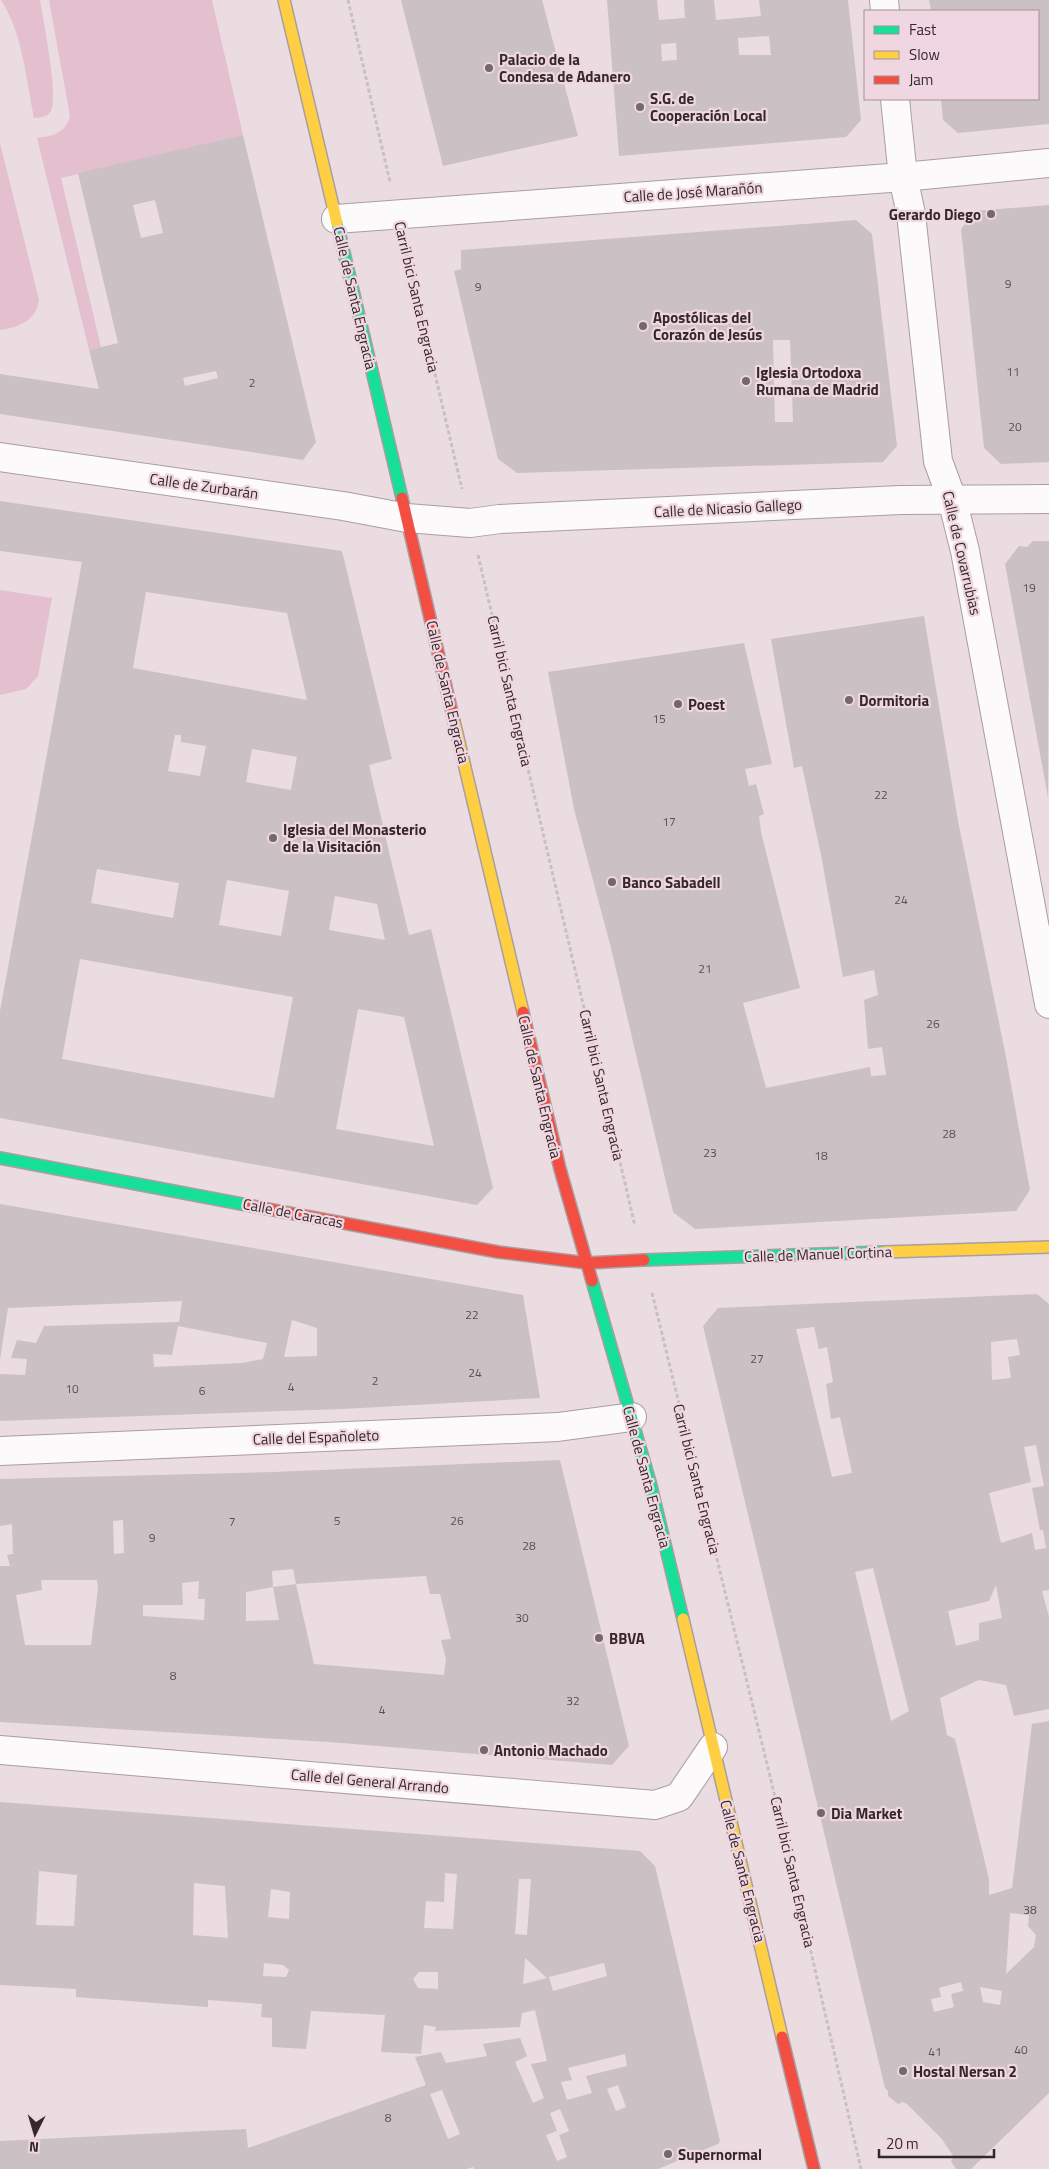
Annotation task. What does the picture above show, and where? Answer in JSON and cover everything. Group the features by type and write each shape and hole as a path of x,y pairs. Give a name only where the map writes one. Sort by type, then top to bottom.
{"main road":[{"name":"Calle de Santa Engracia","path":"284,0 560,1169 650,1482 814,2169"},
{"name":"Calle de Caracas","path":"0,1158 498,1252 587,1263"},
{"name":"Calle de Manuel Cortina","path":"587,1263 687,1257 1049,1247"}],"street":[{"name":"Calle de Covarrubias","path":"895,100 903,177 911,214 938,461 952,499 967,560 1049,1004"},
{"name":"Calle de José Marañón","path":"336,220 903,177 1049,163"},
{"name":"Calle de Zurbarán","path":"0,457 343,506 407,518"},
{"name":"Calle de Nicasio Gallego","path":"407,518 470,523 500,519 901,500 1049,499"},
{"name":"Calle del Españoleto","path":"0,1451 558,1427 632,1417"},
{"name":"Calle del General Arrando","path":"0,1750 655,1805 679,1797 713,1747"}],"path":[{"name":"Carril bici Santa Engracia","path":"348,0 644,1261 776,1799 861,2169"}],"shaded area":[{"path":"1,0 40,0 50,58 53,91 51,111 45,116 34,118 19,42"},
{"path":"49,0 212,0 243,135 61,178 101,347 89,350 37,138 58,133 68,122 70,116"},
{"path":"0,143 39,300 34,313 26,322 0,330"},
{"path":"0,590 52,598 38,676 26,689 0,695"}],"building":[{"name":"Palacio de la Condesa de Adanero","path":"401,0 542,0 578,136 443,166"},
{"path":"607,0 657,0 659,20 685,18 684,0 714,0 716,20 761,16 759,0 848,0 861,120 846,137 619,156","holes":["769,36 771,55 739,55 738,38","676,43 677,60 662,61 661,44"]},
{"path":"929,0 1049,0 1049,124 958,133 943,120 941,100 1039,100 1039,10 931,10"},
{"path":"243,135 316,442 303,460 0,414 0,374 99,389 89,350 118,343 78,173","holes":["155,200 163,233 141,238 133,205","216,371 218,378 185,386 183,378"]},
{"path":"1049,205 1049,462 1001,464 984,448 961,229 975,211"},
{"path":"856,220 872,234 897,446 883,462 517,473 498,459 454,271 461,269 461,250","holes":["773,340 790,340 793,422 775,422"]},
{"path":"0,501 342,551 392,759 369,765 390,856 409,935 431,929 493,1188 477,1205 0,1118 0,1011 82,562 0,551","holes":["146,592 287,613 307,700 133,668","175,735 181,735 181,742 206,746 200,776 168,771","252,749 297,757 291,790 246,782","97,869 179,883 173,918 91,903","227,880 289,891 281,936 219,925","335,896 377,904 385,940 329,930","80,959 293,997 274,1098 62,1059","358,1009 404,1017 434,1146 336,1129"]},
{"path":"1033,541 1049,541 1048,797 1005,564 1019,546 1027,547"},
{"path":"924,616 958,821 1006,1057 1030,1190 1016,1211 695,1229 673,1212 611,948 574,809 548,672 744,643 772,764 745,769 749,786 756,784 764,814 759,816 761,832 800,988 743,1003 766,1088 870,1067 871,1076 886,1075 882,1047 868,1049 864,1000 878,995 874,970 843,977 821,855 802,766 794,768 771,639"},
{"path":"0,1204 523,1295 540,1398 342,1409 0,1421 0,1374 25,1375 27,1359 11,1358 17,1340 36,1343 44,1326 179,1322 182,1301 8,1308 0,1359","holes":["292,1320 317,1328 317,1356 284,1357","178,1326 267,1343 263,1359 242,1363 154,1367 153,1354 172,1355"]},
{"path":"1037,1294 1049,1304 1049,1590 1042,1591 1049,1617 1049,1709 1014,1716 1006,1685 979,1680 940,1698 947,1735 955,1739 989,1879 989,1895 1012,1888 1032,1724 1049,1721 1049,2093 971,2169 956,2169 951,2161 954,2157 941,2138 907,2104 903,2102 898,2104 888,2096 888,2091 885,2088 703,1326 718,1308","holes":["814,1327 819,1349 827,1347 833,1382 826,1384 831,1419 840,1417 852,1473 832,1477 796,1329","1017,1339 1020,1355 1008,1357 1011,1378 992,1380 991,1342","1036,1445 1044,1486 1032,1488 1040,1530 1043,1530 1046,1548 1035,1550 1032,1533 1001,1543 989,1493 1031,1482 1024,1447","873,1568 909,1711 891,1721 855,1572","996,1585 1002,1618 979,1623 979,1640 956,1646 948,1611 989,1601","1010,1913 1029,1915 1028,1926 1036,1935 1034,1947 1006,1974","961,1982 963,1991 951,1994 954,2007 934,2012 931,1999 941,1997 939,1988","980,1987 1002,1991 1000,2005 983,2002"]},
{"path":"560,1460 629,1746 612,1765 329,1742 0,1722 0,1566 10,1566 7,1555 13,1554 12,1524 0,1526 0,1479 274,1472","holes":["123,1520 124,1553 114,1554 113,1521","293,1569 296,1584 273,1587 272,1571","426,1576 430,1594 440,1594 451,1639 441,1640 446,1659 444,1675 314,1664 296,1584","41,1580 97,1580 98,1589 91,1645 25,1645 16,1595 42,1590","199,1581 198,1599 205,1599 204,1620 143,1616 143,1605 183,1605 182,1583","273,1587 279,1620 246,1621 246,1592"]},
{"path":"0,1802 640,1851 655,1866 720,2141 718,2144 658,2169 474,2169 473,2167 467,2169 0,2169 0,2141 246,2129 248,2148 426,2085 415,2057 441,2052 446,2063 487,2056 483,2044 520,2038 527,2056 515,2062 533,2103 544,2098 531,2064 547,2061 535,2010 522,2013 520,2027 435,2031 436,2027 424,2025 421,2054 381,2052 385,2015 311,2011 306,2049 272,2047 272,2018 261,2017 262,2004 208,2000 208,2007 76,1997 76,1989 0,1985","holes":["39,1871 77,1875 74,1926 36,1925","445,1873 457,1874 453,1929 424,1928 426,1901 444,1902","519,1879 531,1879 527,1935 515,1934","194,1883 225,1886 228,1938 193,1935","271,1889 290,1892 289,1919 268,1917","525,1958 547,1978 523,1984","264,1963 283,1965 289,1970 286,1977 263,1976","604,1963 607,1976 553,1991 549,1977","419,1972 438,1972 438,1989 418,1988 413,1979","625,2054 627,2066 586,2076 592,2093 567,2100 561,2082 572,2080 568,2068","618,2085 626,2107 616,2111 607,2089","442,2090 460,2134 448,2139 430,2094","560,2109 569,2131 559,2135 567,2157 557,2161 546,2135 557,2131 550,2113"]}],"traffic: fast":[{"path":"337,223 402,498"},
{"path":"0,1158 252,1206"},
{"path":"644,1260 884,1252"},
{"path":"592,1281 650,1482 683,1619"}],"traffic: slow":[{"path":"284,0 337,223"},
{"path":"454,721 523,1012"},
{"path":"884,1252 1049,1247"},
{"path":"683,1619 782,2037"}],"traffic: jam":[{"path":"402,498 454,721"},
{"path":"523,1012 560,1169 592,1281"},
{"path":"252,1206 498,1252 587,1263 644,1260"},
{"path":"782,2037 814,2169"}],"place":[{"name":"Palacio de la Condesa de Adanero","path":"489,68"},
{"name":"S.G. de Cooperación Local","path":"640,107"},
{"name":"Gerardo Diego","path":"991,214"},
{"name":"Apostólicas del Corazón de Jesús","path":"643,326"},
{"name":"Iglesia Ortodoxa Rumana de Madrid","path":"746,381"},
{"name":"Dormitoria","path":"849,700"},
{"name":"Poest","path":"678,704"},
{"name":"Iglesia del Monasterio de la Visitación","path":"273,838"},
{"name":"Banco Sabadell","path":"612,882"},
{"name":"BBVA","path":"599,1638"},
{"name":"Antonio Machado","path":"484,1750"},
{"name":"Dia Market","path":"821,1813"},
{"name":"Hostal Nersan 2","path":"903,2071"},
{"name":"Supernormal","path":"668,2154"}]}
